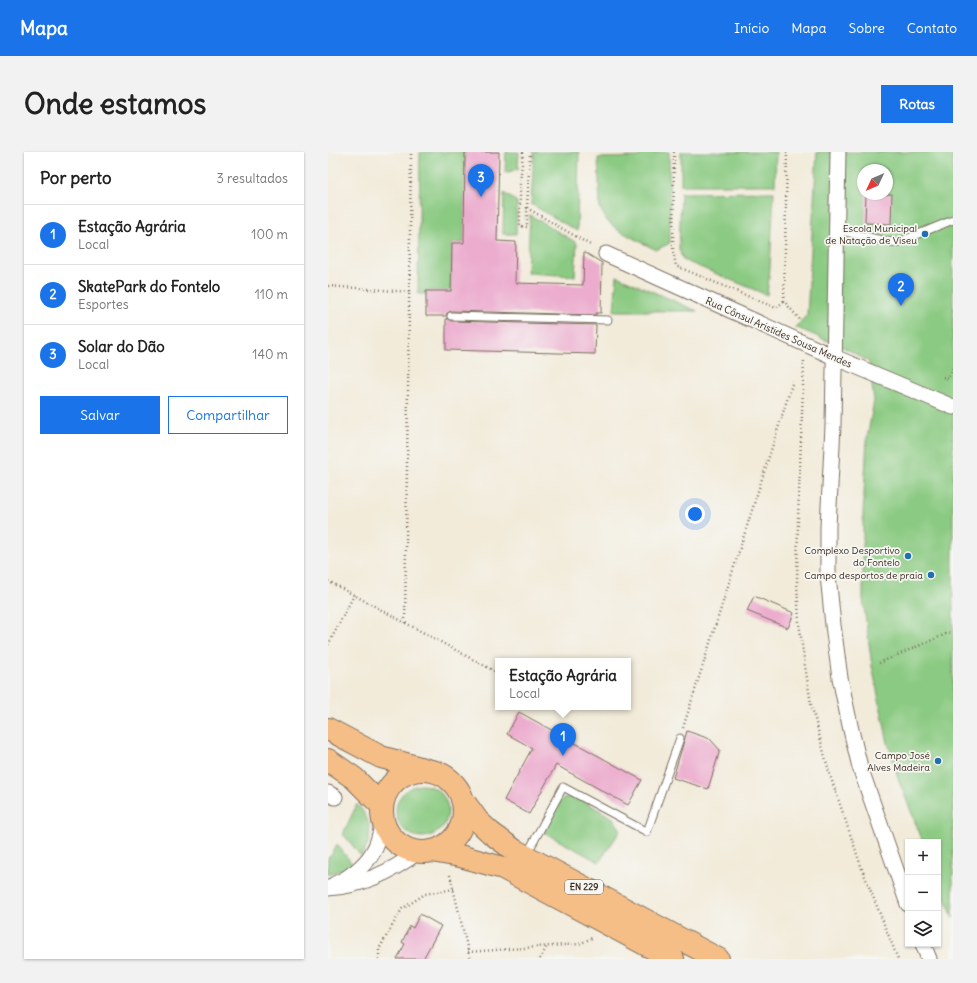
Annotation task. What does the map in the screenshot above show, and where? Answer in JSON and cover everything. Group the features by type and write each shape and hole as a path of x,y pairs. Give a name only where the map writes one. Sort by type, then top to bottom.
{"main road":[{"name":"EN 229","path":"328,729 381,757 436,771 451,780 457,787 462,799 464,810 463,822 460,829 447,844 425,851"},
{"name":"EN 229","path":"328,760 354,778 383,813 388,833 398,843 410,850 460,856 503,868 673,959"},
{"path":"383,813 387,790 397,779 410,771 425,769"},
{"name":"EN 229","path":"462,799 476,819 491,833 514,850 718,959"}],"street":[{"path":"838,152 833,425 828,527 828,575 840,678 850,730 858,760 905,895"},
{"name":"Rua Cônsul Aristides Sousa Mendes","path":"606,254 834,357 953,406"},
{"path":"328,888 343,880 362,866 373,853 379,837 383,813"},
{"path":"328,888 346,886 365,880 402,864 425,851"},
{"path":"924,947 929,959"}],"lane":[{"path":"836,230 896,243 953,220"},
{"path":"452,316 608,320"},
{"path":"526,856 563,787 647,832 680,738"}],"path":[{"path":"405,622 411,152"},
{"path":"523,152 520,176 520,226 526,226 530,152"},
{"path":"674,152 673,251 676,266 776,308 784,301"},
{"path":"787,152 784,301 801,321"},
{"path":"527,208 606,254"},
{"path":"328,286 410,292"},
{"path":"943,377 948,379 953,367"},
{"path":"680,738 793,381"},
{"path":"328,581 495,671"},
{"path":"328,644 354,595"},
{"path":"879,663 953,631"},
{"path":"450,874 470,959"},
{"path":"379,959 379,949 402,909 425,894 454,889"},
{"path":"468,952 579,944 595,936"},
{"path":"540,959 547,946"}],"green space":[{"path":"420,152 465,152 464,243 452,243 451,300 446,291 427,291 426,294 418,294"},
{"path":"506,152 519,152 518,169 505,173"},
{"path":"534,152 579,152 577,231 531,204"},
{"path":"644,152 669,152 670,243 656,250 618,230 607,221 600,208 598,158 638,157"},
{"path":"681,152 776,152 775,185 681,185"},
{"name":"Complexo Desportivo do Fontelo","path":"817,152 953,152 953,918 941,888 941,839 922,839 899,781 888,743 872,666 863,599 863,513 867,438 874,401 869,362 847,349 795,327 807,315"},
{"path":"774,192 767,295 683,260 679,249 681,193"},
{"path":"504,193 517,202 516,234 503,234"},
{"path":"530,215 577,243 575,276 527,273"},
{"path":"617,276 697,311 614,311"},
{"path":"422,785 432,787 440,793 446,801 448,811 446,821 440,829 432,835 422,837 412,835 404,829 398,821 396,811 398,801 404,793 412,787"},
{"path":"575,796 613,818 621,830 599,862 543,832 560,801 563,798"},
{"path":"357,804 366,816 370,829 368,843 361,856 343,834"},
{"path":"337,844 353,865 328,874 328,858 332,854"}],"building":[{"path":"465,152 499,152 497,241 516,242 515,283 583,285 584,252 602,263 601,313 596,313 596,315 451,311 447,313 446,316 426,316 426,291 451,291 452,243 464,243"},
{"path":"866,200 892,200 891,224 865,223"},
{"path":"446,318 451,321 596,325 595,354 446,350"},
{"path":"754,596 794,613 788,628 747,611"},
{"path":"519,712 642,780 628,805 556,765 529,814 504,800 532,748 507,734"},
{"path":"687,731 710,739 720,750 708,789 673,778"},
{"path":"420,914 441,926 423,959 397,959 405,944 402,942 410,926 413,928"}],"place":[{"name":"Solar do Dão","path":"481,197"},
{"name":"Escola Municipal de Natação de Viseu","path":"925,234"},
{"name":"SkatePark do Fontelo","path":"901,306"},
{"name":"Complexo Desportivo do Fontelo","path":"908,556"},
{"name":"Campo desportos de praia","path":"931,575"},
{"name":"Estação Agrária","path":"563,756"},
{"name":"Campo José Alves Madeira","path":"938,761"}]}
